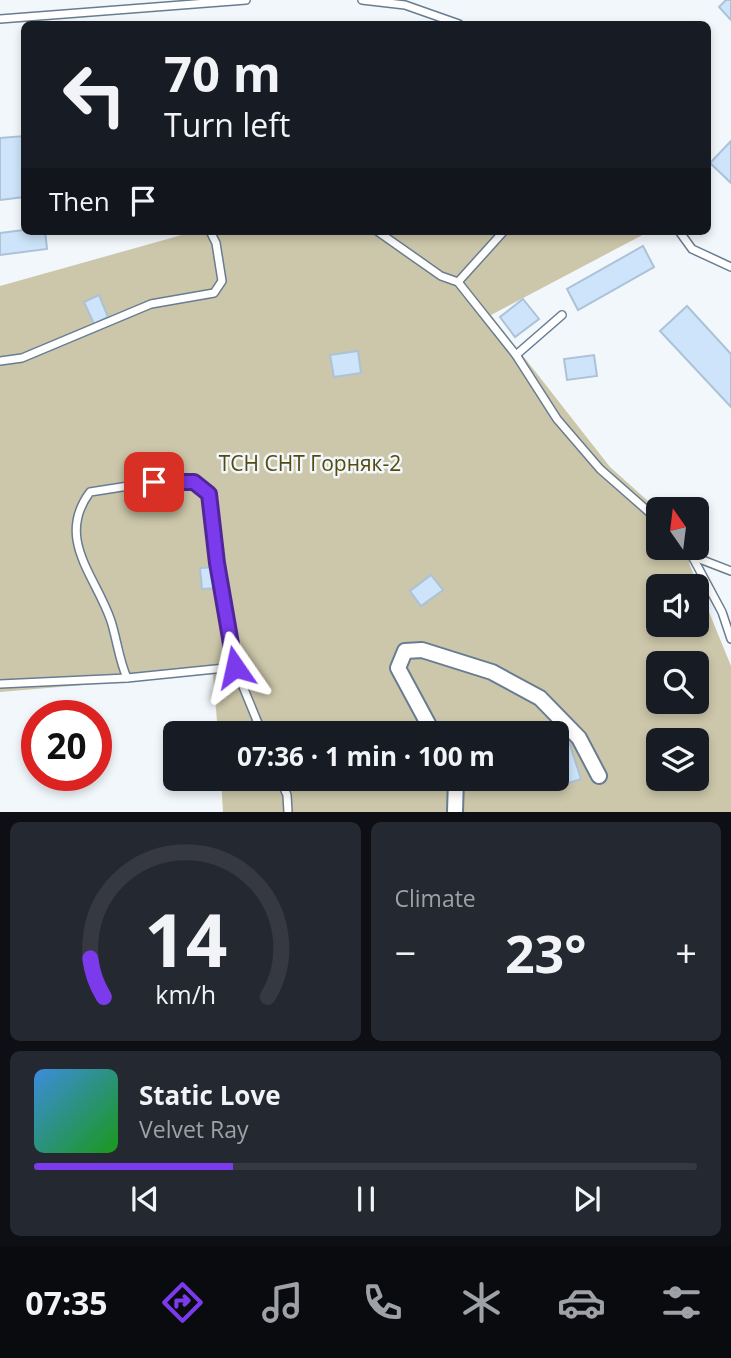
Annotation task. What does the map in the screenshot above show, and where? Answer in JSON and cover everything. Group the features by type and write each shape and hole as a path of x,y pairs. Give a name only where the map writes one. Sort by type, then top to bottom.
{"street":[{"path":"427,721 398,668 405,652 422,650 492,672 540,698 562,721"},
{"path":"569,728 579,738 599,776"},
{"path":"455,812 456,791"}],"lane":[{"path":"0,19 246,0"},
{"path":"362,0 405,5 450,21"},
{"path":"0,361 22,358 151,304 214,293 222,281 216,243 212,235"},
{"path":"383,235 441,275 458,282 516,355 557,419 600,469 646,509"},
{"path":"458,282 500,235"},
{"path":"682,235 692,249 731,267"},
{"path":"516,355 562,315"},
{"path":"127,678 111,622 81,561 76,535 78,508 90,492 154,482 194,482 209,494 219,579 235,667 257,721"},
{"path":"694,560 722,612 731,639"},
{"path":"703,560 731,570"},
{"path":"0,684 127,678 235,667"},
{"path":"285,791 288,812"}],"green space":[{"name":"ТСН СНТ Горняк-2","path":"182,235 642,235 491,315 610,467 646,499 646,560 691,560 689,563 693,574 646,574 646,637 709,637 709,612 731,666 731,812 223,812 222,791 569,791 569,721 217,721 213,674 0,692 0,286"}],"building":[{"path":"726,0 731,0 731,20 719,7"},
{"path":"21,136 21,197 0,200 0,138"},
{"path":"731,141 731,183 711,164"},
{"path":"21,230 21,235 45,235 47,249 0,255 0,233"},
{"path":"643,246 654,267 578,310 567,289"},
{"path":"99,295 108,317 94,324 84,302"},
{"path":"523,299 539,319 515,337 500,317"},
{"path":"687,306 731,354 731,407 660,331"},
{"path":"358,351 361,373 334,377 330,355"},
{"path":"594,355 597,376 567,380 564,359"},
{"path":"216,567 218,588 202,589 200,568"},
{"path":"431,575 443,590 421,606 410,591"},
{"path":"569,742 581,779 569,783"}],"route":[{"path":"154,482 194,482 209,494 214,544 235,667"}]}
